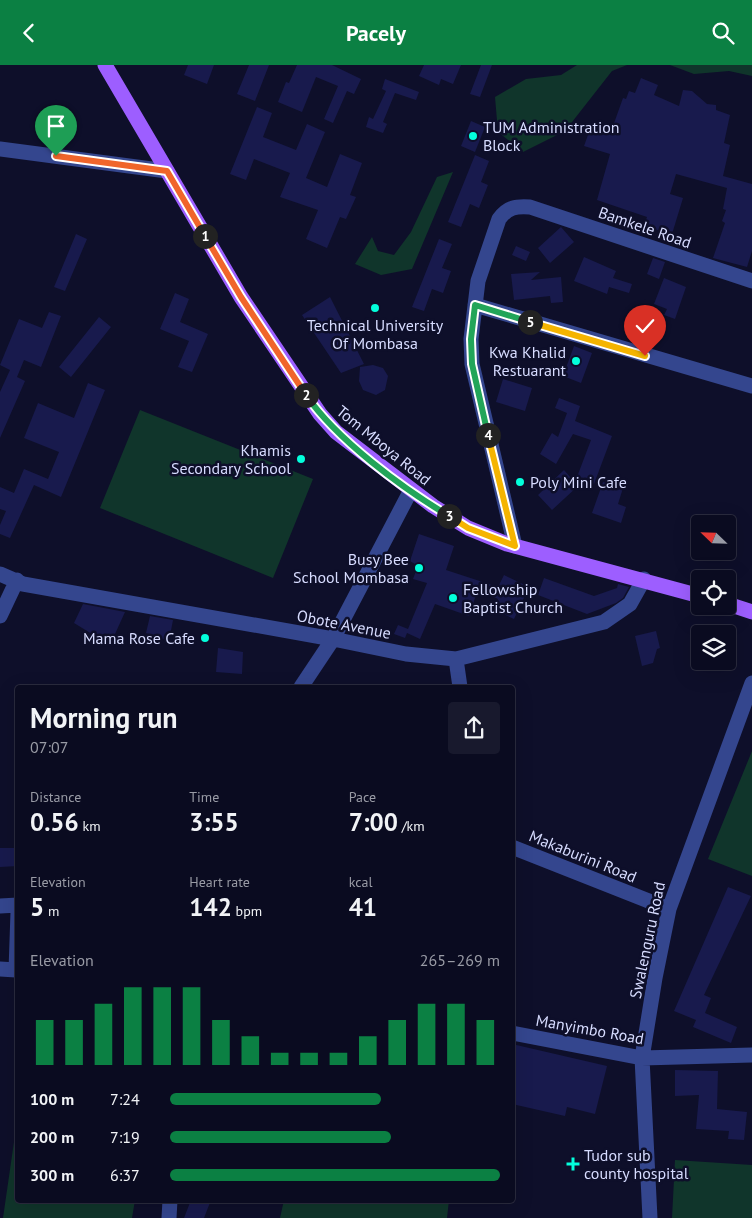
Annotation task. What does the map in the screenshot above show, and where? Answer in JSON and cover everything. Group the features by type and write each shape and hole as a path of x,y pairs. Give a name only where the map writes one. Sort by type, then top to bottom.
{"main road":[{"name":"Tom Mboya Road","path":"105,65 241,297 320,415 336,432 411,491 468,528 515,546 644,579 691,593"},
{"path":"736,607 752,612"}],"street":[{"path":"0,149 167,171"},
{"name":"Bamkele Road","path":"475,305 478,281 499,219 506,210 516,206 530,207 751,278"},
{"path":"515,546 472,364 471,339 475,305 752,386"},
{"path":"301,685 333,639 411,491"},
{"name":"Obote Avenue","path":"0,574 23,584 333,639 406,654 456,659 604,622 630,604 644,579"},
{"path":"0,616 17,580"},
{"path":"456,659 460,685"},
{"name":"Swalenguru Road","path":"650,1218 642,1058 669,909 752,683"},
{"name":"Makaburini Road","path":"515,848 669,909"},
{"path":"0,906 15,905"},
{"path":"0,969 15,970"},
{"name":"Manyimbo Road","path":"515,1034 642,1058 752,1055"},
{"path":"169,1218 170,1203"}],"green space":[{"path":"577,65 627,65 612,71 565,131 523,152 498,132 495,97 526,79 561,75"},
{"path":"670,65 752,65 752,76 729,71 694,74"},
{"path":"453,172 412,269 381,275 355,264 372,237 378,251 394,255 411,232 437,177"},
{"path":"140,410 313,479 273,578 100,508"},
{"path":"752,751 752,876 708,859"},
{"path":"15,1135 15,1203 134,1203 132,1218 3,1218"},
{"path":"675,1160 752,1165 752,1218 672,1218"},
{"path":"283,1203 449,1203 447,1218 280,1218"}],"building":[{"path":"188,65 214,65 207,84 184,75"},
{"path":"249,65 269,65 255,101 237,94"},
{"path":"297,65 332,65 361,79 354,94 347,91 333,123 324,119 338,86 316,77 302,112 278,102 286,82 289,83"},
{"path":"424,65 461,65 453,84 441,79 439,85 419,76"},
{"path":"481,65 492,65 480,97 470,94"},
{"path":"641,78 658,85 654,95 679,106 683,90 692,91 707,104 716,105 716,110 730,115 724,143 730,145 723,176 752,184 752,251 747,267 713,258 725,223 722,221 726,210 723,209 727,188 676,174 670,194 683,198 672,234 644,226 647,217 597,200 610,154 584,146 593,121 613,126 623,98 626,99 629,91 635,93"},
{"path":"385,79 419,92 416,100 395,93 383,122 387,124 383,133 366,127 369,117 373,119 386,91 382,89"},
{"path":"257,107 272,113 263,137 296,150 307,124 325,132 306,178 327,187 340,154 362,163 350,195 356,197 346,219 340,217 327,248 306,239 318,210 280,197 290,173 254,159 246,180 230,174"},
{"name":"TUM Administration Block","path":"471,121 485,127 475,152 461,146"},
{"path":"475,155 489,161 481,182 488,185 479,208 470,204 461,227 448,222"},
{"path":"561,227 574,242 550,263 538,248"},
{"path":"76,234 87,239 65,291 54,287"},
{"path":"439,239 452,244 442,268 451,271 443,293 432,289 424,311 412,307"},
{"path":"516,246 530,252 526,261 512,255"},
{"path":"584,257 616,271 613,278 632,284 629,293 609,287 607,294 574,281"},
{"path":"653,258 665,262 659,279 647,274"},
{"path":"540,272 531,280 561,277 563,302 551,303 550,296 514,300 511,274"},
{"path":"664,278 686,287 675,319 664,315 667,309 654,304"},
{"path":"175,293 189,299 180,322 208,334 192,372 178,367 189,341 160,329"},
{"path":"330,297 364,364 341,373 302,315"},
{"path":"49,312 61,316 41,367 24,360 17,377 25,381 0,438 0,392 10,370 0,365 19,319 42,328"},
{"path":"99,317 111,327 71,377 59,367"},
{"path":"574,346 592,353 581,383 563,376"},
{"path":"373,365 383,368 388,376 385,390 376,395 363,390 359,381 360,367"},
{"path":"503,379 532,388 525,411 496,402"},
{"path":"88,383 105,390 61,497 34,485 10,538 0,534 0,525 6,511 0,509 0,487 14,493 24,469 48,479 59,452 24,438 38,403 74,418"},
{"path":"559,398 580,406 575,421 612,436 594,484 577,477 591,440 573,434 556,464 540,454 552,433 558,437 567,413 555,408"},
{"path":"564,470 578,486 552,510 538,495"},
{"path":"603,482 623,488 618,504 626,507 621,523 592,513"},
{"path":"419,534 454,546 446,570 498,587 504,575 529,587 514,619 493,609 498,599 478,589 469,616 435,604 420,639 407,633 405,638 394,634 398,625 408,629 427,583 413,579 418,566 410,561"},
{"path":"544,578 594,596 617,588 618,584 629,587 623,598 616,603 587,614 538,595"},
{"path":"83,604 125,612 110,645 74,623"},
{"path":"150,616 173,620 169,641 146,633"},
{"path":"656,631 660,648 657,649 653,663 642,666 635,636"},
{"path":"218,648 243,652 242,674 216,672"},
{"path":"0,848 15,848 15,866 0,867"},
{"path":"728,887 751,896 704,995 711,998 705,1013 737,1027 731,1043 693,1027 696,1020 674,1011"},
{"path":"515,1045 607,1066 595,1114 567,1107 565,1116 515,1105"},
{"path":"675,1070 718,1071 717,1109 747,1112 744,1140 728,1139 729,1131 696,1129 699,1095 675,1096"},
{"path":"190,1203 210,1203 204,1218 184,1218"}],"place":[{"name":"TUM Administration Block","path":"473,136"},
{"name":"Technical University Of Mombasa","path":"375,308"},
{"name":"Kwa Khalid Restuarant","path":"576,361"},
{"name":"Khamis Secondary School","path":"301,459"},
{"name":"Poly Mini Cafe","path":"520,482"},
{"name":"Busy Bee School Mombasa","path":"419,568"},
{"name":"Fellowship Baptist Church","path":"453,598"},
{"name":"Mama Rose Cafe","path":"205,638"},
{"name":"Tudor sub county hospital","path":"573,1164"}],"route":[{"path":"56,156 167,171 241,297 320,415 336,432 433,507 468,528 507,544 515,546 476,389 472,364 471,339 475,305 645,356"}]}
